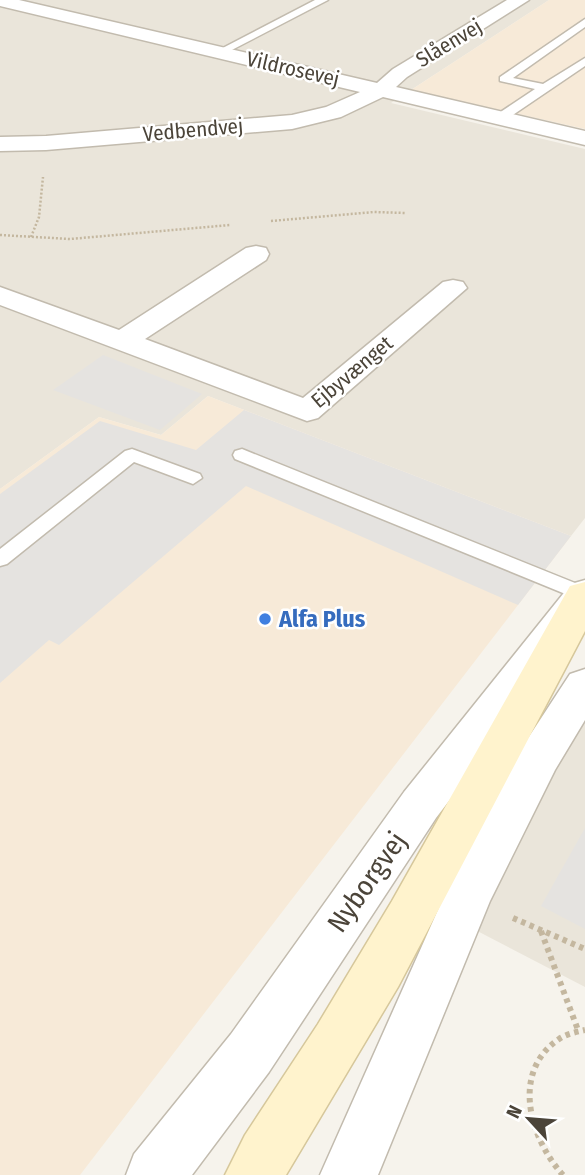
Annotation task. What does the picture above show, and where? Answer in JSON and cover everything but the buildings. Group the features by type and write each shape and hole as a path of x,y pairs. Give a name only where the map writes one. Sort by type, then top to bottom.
{"main road":[{"path":"254,1175 277,1133 348,1025 466,821 584,594"}],"street":[{"name":"Slåenvej","path":"381,90 400,73 520,0"},
{"name":"Vildrosevej","path":"0,1 585,138"},
{"path":"77,19 111,5"},
{"name":"Vedbendvej","path":"0,144 292,122 332,112 381,90"},
{"path":"122,341 256,254"},
{"name":"Ejbyvænget","path":"0,295 307,411 453,288"},
{"name":"Nyborgvej","path":"155,1175 250,1053 420,805 584,594"},
{"path":"349,1175 467,898 537,761 585,685"}],"lane":[{"path":"220,52 323,0"},
{"path":"546,88 503,79 585,22"},
{"path":"500,118 583,65"},
{"path":"0,559 132,455 193,478"},
{"path":"242,455 584,594"}],"path":[{"path":"31,237 39,217 46,142"},
{"path":"263,222 374,212 406,213"},
{"path":"0,235 70,239 236,225"},
{"path":"467,898 585,949"},
{"path":"541,930 581,1030 554,1042 537,1061 528,1088 529,1117 539,1145 563,1175"}],"shaded area":[{"path":"0,0 549,0 391,103 585,149 585,518 571,536 208,396 161,435 99,417 0,489"},
{"path":"549,0 585,0 585,129 411,90"},
{"path":"103,355 202,394 160,430 53,390"},
{"path":"208,396 571,536 80,1175 0,1175 0,489 99,417 161,435"},
{"path":"244,410 571,536 518,605 246,486 59,645 49,640 0,683 0,494 100,421 196,450"},
{"path":"585,720 585,987 460,922"},
{"path":"585,828 585,929 541,906"}],"place":[{"name":"Alfa Plus","path":"265,619"}]}
